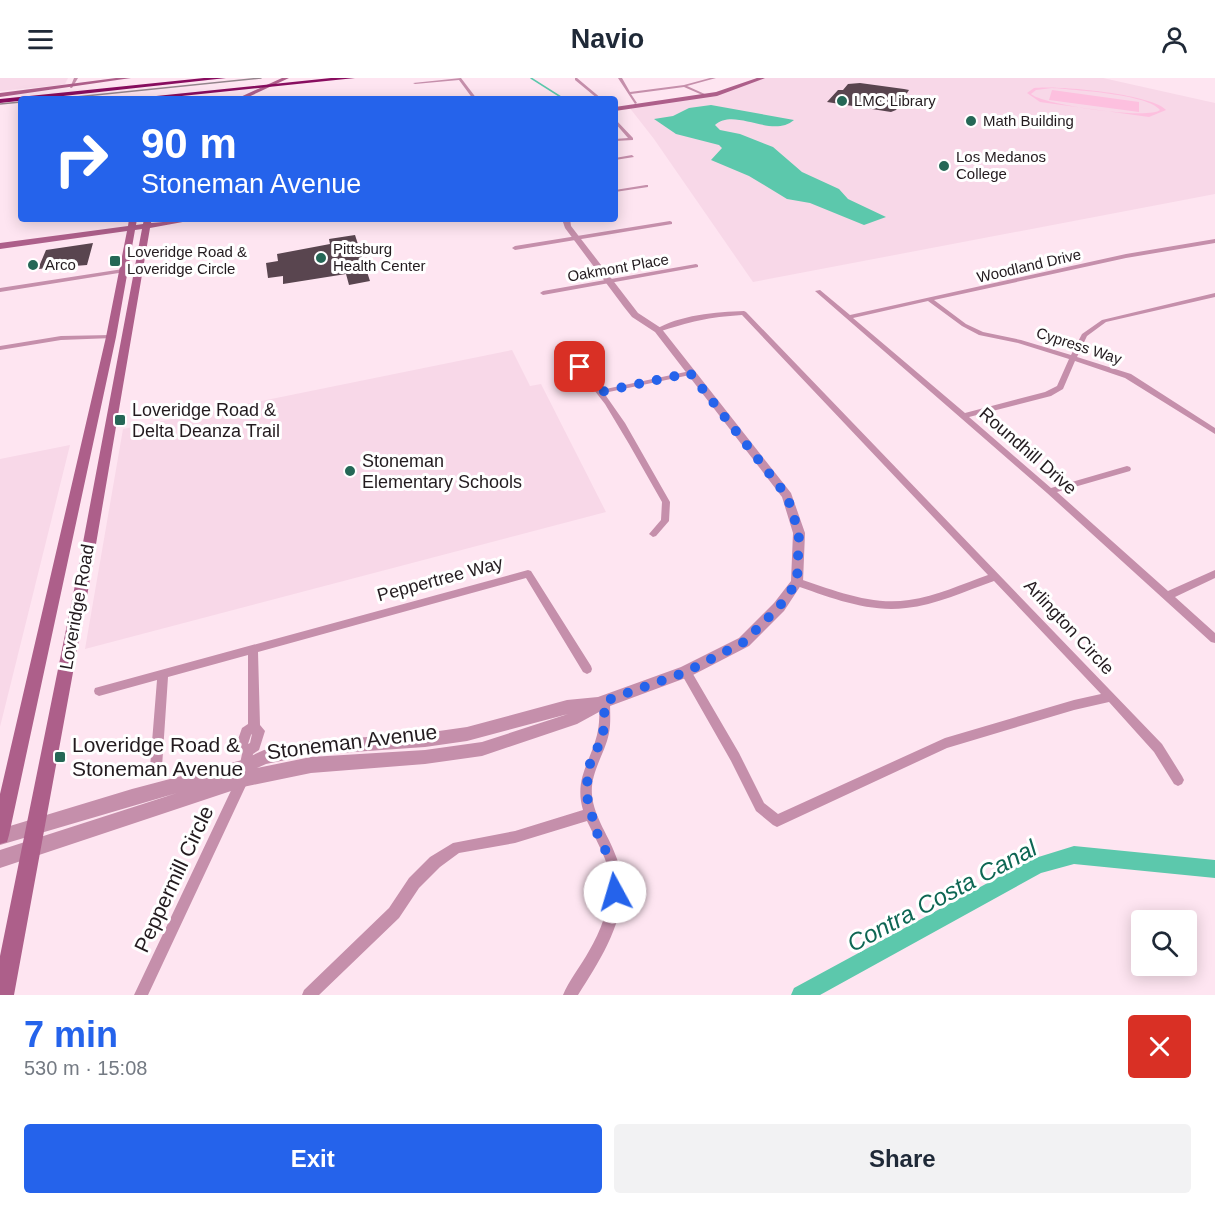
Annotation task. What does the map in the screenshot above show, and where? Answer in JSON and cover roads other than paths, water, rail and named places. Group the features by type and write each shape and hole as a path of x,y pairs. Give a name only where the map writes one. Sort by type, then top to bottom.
{"highway":[{"path":"0,98 172,78"},
{"path":"22,96 223,78"},
{"path":"114,96 283,81 351,78"},
{"path":"166,96 260,88 283,81"},
{"path":"0,98 18,96"},
{"path":"0,108 18,105"}],"main road":[{"path":"618,106 704,95 751,78"},
{"path":"618,107 734,90 762,78"},
{"path":"0,98 130,79"},
{"path":"260,96 283,81 297,79"},
{"path":"245,96 260,88"},
{"name":"Loveridge Road","path":"3,995 149,222"},
{"path":"0,240 133,223"},
{"path":"0,246 133,223"},
{"name":"Loveridge Road","path":"0,836 94,403 111,337 133,223"},
{"path":"94,403 114,403"}],"street":[{"path":"71,87 76,78"},
{"path":"620,78 635,103"},
{"path":"629,93 684,86 714,78"},
{"path":"415,83 460,79 473,96"},
{"path":"576,79 596,96"},
{"path":"684,86 704,95"},
{"path":"618,125 631,139 618,140"},
{"path":"618,158 632,156"},
{"path":"618,191 646,186"},
{"path":"568,222 635,315 658,330 787,496 799,533 797,582 847,599 899,605 943,594 996,576"},
{"path":"515,248 670,222"},
{"name":"Woodland Drive","path":"849,317 1126,256 1215,241"},
{"name":"Oakmont Place","path":"543,293 696,266"},
{"path":"0,290 123,271"},
{"name":"Roundhill Drive","path":"818,291 1050,491 1215,639"},
{"path":"963,416 1048,394 1060,387 1084,335 1104,321 1215,295"},
{"name":"Cypress Way","path":"930,300 964,325 981,334 1019,341 1128,376 1215,432"},
{"name":"Arlington Circle","path":"658,330 671,324 714,315 744,313 1111,697"},
{"path":"0,348 61,338 111,337"},
{"path":"564,357 580,367 600,392 666,502 665,521 653,534"},
{"path":"600,392 690,373"},
{"path":"1050,491 1127,469"},
{"name":"Peppertree Way","path":"99,691 528,574 587,669"},
{"path":"1168,596 1215,574"},
{"name":"Stoneman Avenue","path":"0,836 243,773 311,765 425,757 482,749 572,719 605,701 686,672 744,642 779,607 797,582"},
{"path":"243,773 248,751 255,746 259,731 254,727 253,650"},
{"name":"Arlington Circle","path":"686,672 735,757 760,807 777,821 945,743 1074,705 1111,697"},
{"path":"156,767 163,674"},
{"path":"1111,697 1158,748 1178,780"},
{"path":"570,995 605,940 613,913 614,868 590,814 586,793 589,766 603,736 605,701"},
{"name":"Stoneman Avenue","path":"0,859 243,773"},
{"name":"Peppermill Circle","path":"141,995 243,773"},
{"path":"309,995 394,914 414,883 435,862 458,847 514,837 590,814"}],"waterway":[{"path":"531,78 559,96"},
{"name":"Contra Costa Canal","path":"801,995 1038,865 1074,855 1215,869"}],"tram line":[{"path":"85,96 261,78"},
{"path":"0,104 18,102"}],"place":[{"name":"LMC Library","path":"842,101"},
{"name":"Math Building","path":"971,121"},
{"name":"Los Medanos College","path":"944,166"},
{"name":"Pittsburg Health Center","path":"321,258"},
{"name":"Loveridge Road & Loveridge Circle","path":"115,261"},
{"name":"Arco","path":"33,265"},
{"name":"Loveridge Road & Delta Deanza Trail","path":"120,420"},
{"name":"Stoneman Elementary Schools","path":"350,471"},
{"name":"Loveridge Road & Stoneman Avenue","path":"60,757"}]}
